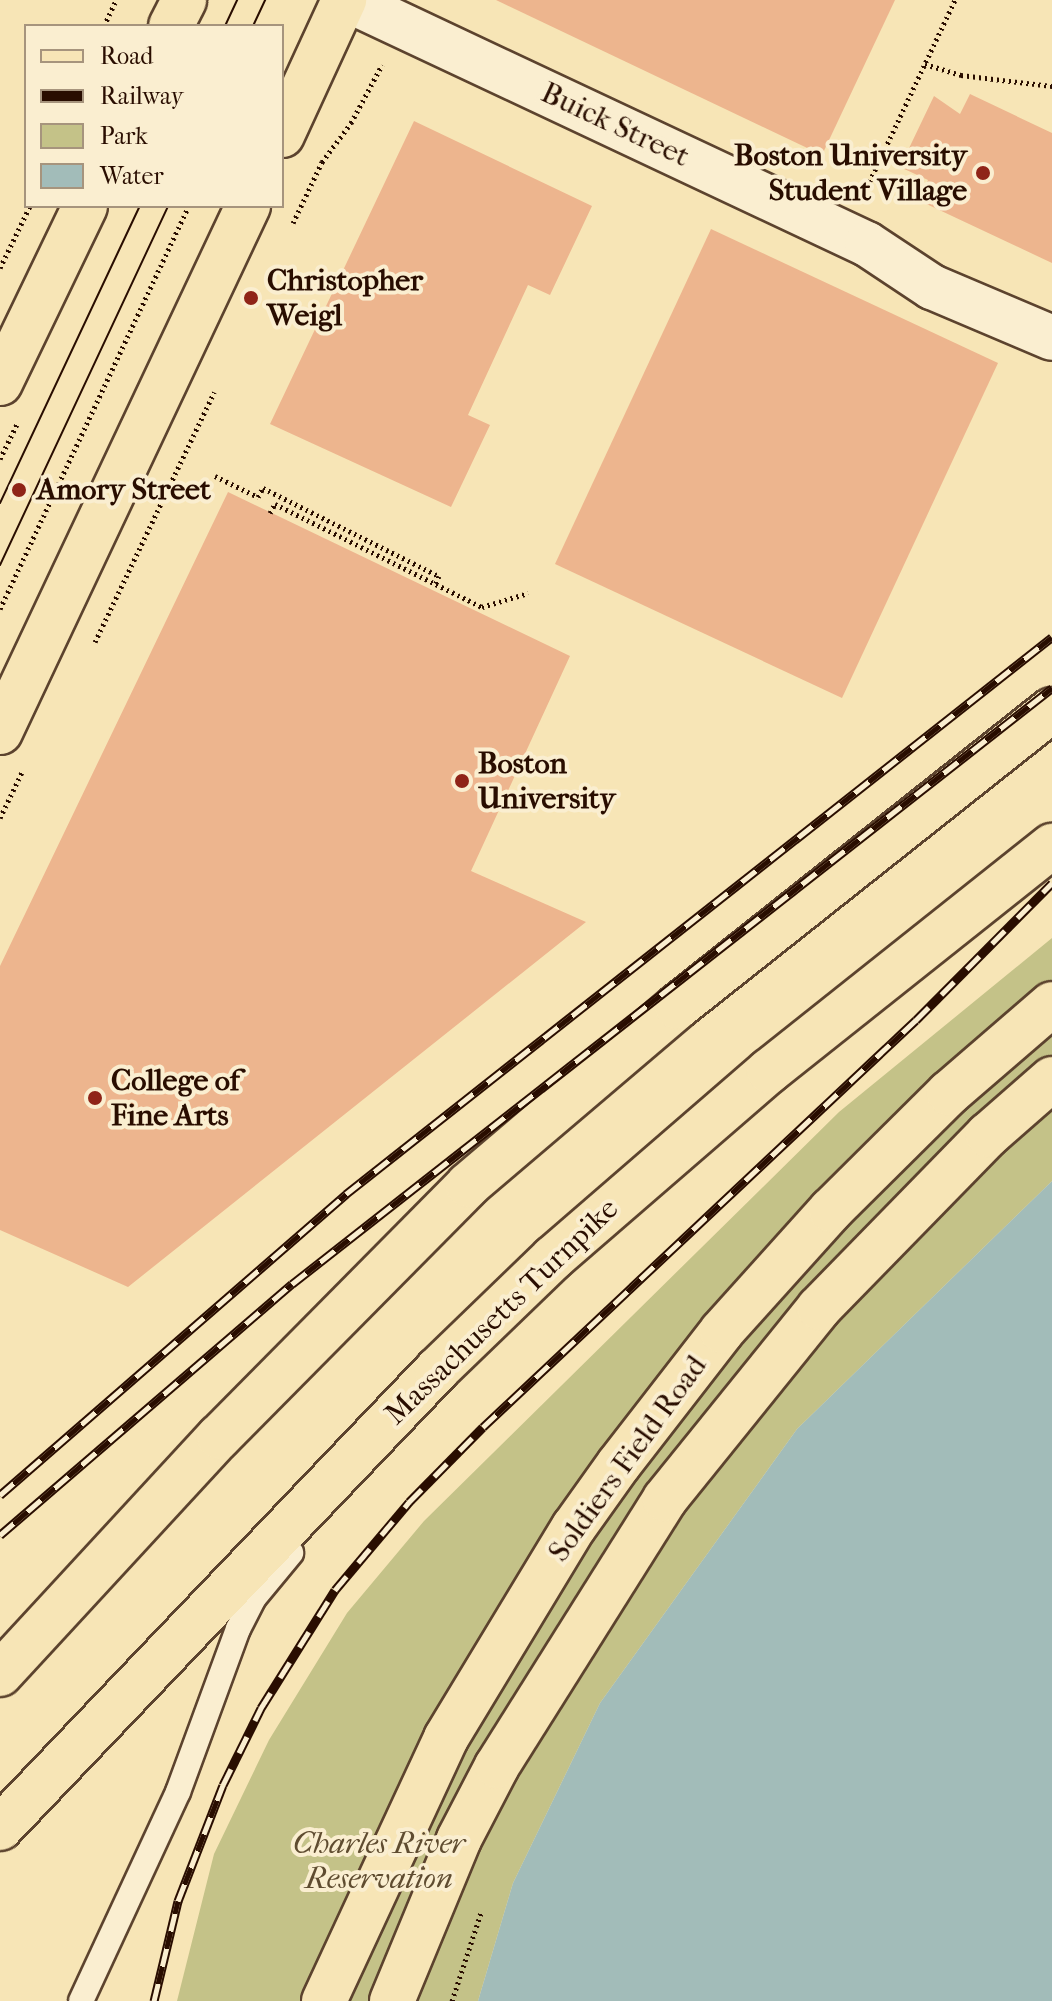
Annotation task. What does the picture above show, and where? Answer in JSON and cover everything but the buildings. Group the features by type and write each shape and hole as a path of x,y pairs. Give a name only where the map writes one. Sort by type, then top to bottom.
{"main road":[{"path":"172,24 184,0"},
{"path":"284,131 346,0"},
{"path":"0,383 84,208"},
{"path":"0,732 247,208"},
{"path":"0,1674 219,1437 468,1185 665,1016 1052,710"},
{"name":"Massachusetts Turnpike","path":"0,1828 119,1708 428,1380 553,1258 769,1071 1052,846"},
{"name":"Soldiers Field Road","path":"324,2001 446,1738 565,1540 619,1464 722,1331 831,1210 949,1093 1052,1004"},
{"name":"Soldiers Field Road","path":"392,2001 459,1839 497,1766 597,1599 665,1499 819,1308 977,1145 1052,1079"}],"street":[{"name":"Buick Street","path":"346,0 867,244 932,287 1052,338"}],"lane":[{"path":"81,2001 178,1792 238,1629 274,1572 490,1346 633,1212 1052,868"}],"path":[{"path":"105,24 116,0"},
{"path":"867,187 955,0"},
{"path":"925,64 961,75 1052,86"},
{"path":"0,268 29,208"},
{"path":"0,609 188,208"},
{"path":"215,476 258,497 263,488 439,576 436,583"},
{"path":"270,513 275,504 482,607 528,593"},
{"path":"452,2001 485,1899"}],"green space":[{"name":"Charles River Reservation","path":"1052,938 1052,1181 797,1429 600,1703 513,1883 478,2001 177,2001 214,1854 269,1740 347,1613 424,1521 839,1112"}],"water":[{"path":"1052,1181 1052,2001 478,2001 513,1883 600,1703 797,1429"}],"tram line":[{"path":"226,24 237,0"},
{"path":"254,24 265,0"},
{"path":"0,503 139,208"},
{"path":"0,565 167,208"}],"railway":[{"path":"0,1495 346,1194 1052,637"},
{"path":"0,1535 292,1284 1052,688"},
{"path":"154,2001 178,1901 223,1785 261,1708 335,1590 409,1502 483,1427 916,1020 1052,883"}],"place":[{"name":"Boston University Student Village","path":"983,173"},
{"name":"Christopher Weigl","path":"251,298"},
{"name":"Amory Street","path":"19,490"},
{"name":"Boston University","path":"462,781"},
{"name":"College of Fine Arts","path":"95,1098"}]}
